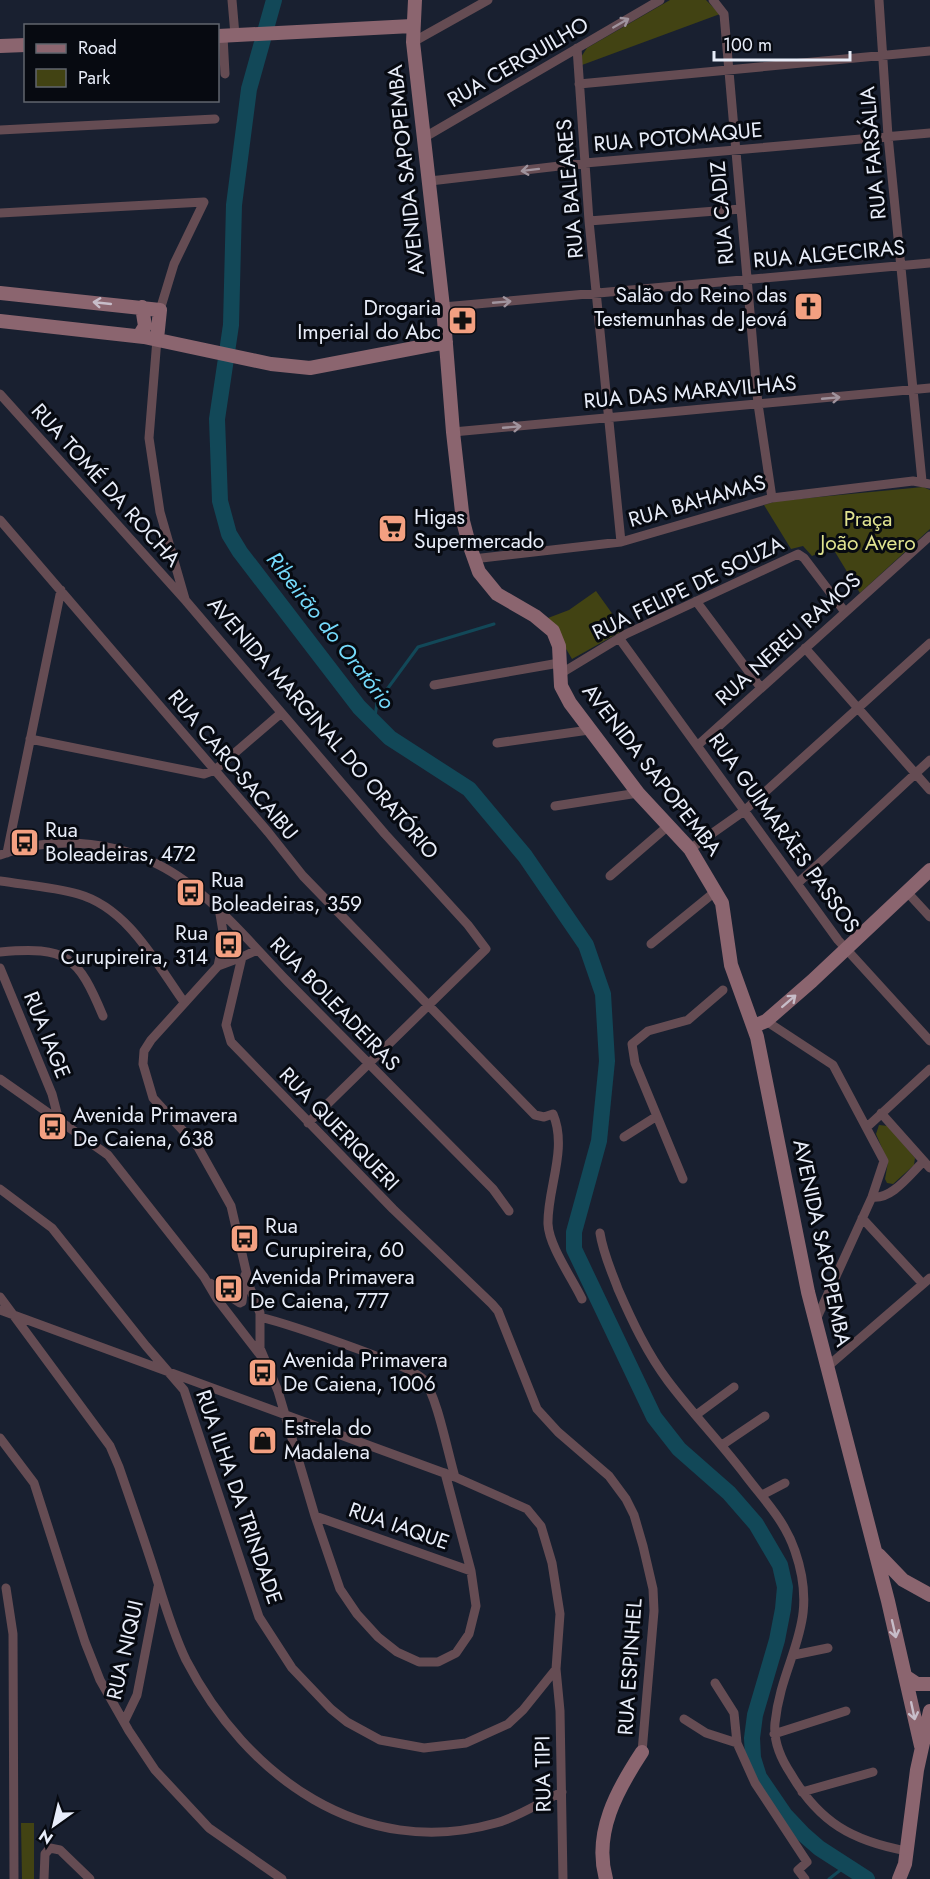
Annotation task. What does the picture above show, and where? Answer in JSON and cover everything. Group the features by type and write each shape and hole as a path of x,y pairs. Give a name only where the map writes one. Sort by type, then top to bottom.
{"main road":[{"name":"AVENIDA SAPOPEMBA","path":"415,0 413,42 443,307 453,432 463,521 473,559 484,580 497,594 535,616 553,630 559,646 559,669 563,691 589,730 638,793 690,849 716,891 725,914 731,965 760,1023 816,1320 876,1551 921,1746"},
{"path":"225,36 412,26"},
{"path":"0,46 24,45"},
{"path":"0,293 160,310"},
{"path":"139,336 145,326 142,307"},
{"name":"AVENIDA MARGINAL DO ORATÓRIO","path":"157,339 160,310"},
{"path":"0,321 139,336 242,356 271,364 310,368 446,342"},
{"path":"760,1023 930,870"},
{"name":"AVENIDA SAPOPEMBA","path":"876,1551 888,1567 924,1593"},
{"path":"888,1600 901,1591 924,1593"},
{"path":"905,1677 917,1684 930,1684"},
{"path":"899,1879 906,1857 921,1746 930,1712 930,1699"},
{"path":"606,1879 601,1862 605,1823 620,1789 642,1752"}],"street":[{"path":"225,74 225,36 232,0"},
{"path":"413,42 488,0"},
{"name":"RUA CERQUILHO","path":"425,137 660,0"},
{"name":"RUA CADIZ","path":"713,0 724,14 758,404 772,498"},
{"name":"RUA FARSÁLIA","path":"879,0 888,136 912,390 926,482"},
{"name":"RUA BALEARES","path":"577,48 589,221 598,293 621,542"},
{"path":"579,84 930,51"},
{"path":"0,130 215,119"},
{"name":"RUA POTOMAQUE","path":"430,181 585,163 930,134"},
{"name":"AVENIDA MARGINAL DO ORATÓRIO","path":"0,213 204,202 174,264 160,310"},
{"path":"589,221 741,209"},
{"name":"RUA ALGECIRAS","path":"443,307 930,263"},
{"name":"AVENIDA MARGINAL DO ORATÓRIO","path":"157,339 148,438 160,512 186,601 280,714 468,925 486,950 428,1004"},
{"name":"RUA DAS MARAVILHAS","path":"453,432 930,388"},
{"name":"RUA TOMÉ DA ROCHA","path":"0,394 186,601"},
{"name":"RUA BAHAMAS","path":"473,559 621,542 772,498 926,482"},
{"name":"RUA CARO-SACAIBU","path":"0,520 303,876 534,1115 544,1117 553,1114 557,1133 554,1178 548,1217 550,1234 582,1299"},
{"name":"RUA NEREU RAMOS","path":"698,745 930,536"},
{"name":"RUA FELIPE DE SOUZA","path":"559,669 619,638 798,554 804,558 845,612"},
{"path":"4,854 61,590"},
{"path":"696,601 761,688"},
{"name":"RUA GUIMARÃES PASSOS","path":"619,638 845,948 930,1041"},
{"path":"690,849 744,811 930,643"},
{"path":"805,648 930,790"},
{"path":"434,684 559,669"},
{"path":"30,739 204,774 215,770 280,714"},
{"path":"497,743 589,730"},
{"path":"798,883 930,760"},
{"path":"555,806 638,793"},
{"path":"610,876 668,826"},
{"name":"RUA BOLEADEIRAS","path":"4,854 65,843 88,844 141,858 178,876 257,950 493,1189 510,1211"},
{"path":"0,881 66,891 99,903 135,934 184,1002"},
{"path":"651,944 716,891"},
{"path":"907,892 930,917"},
{"path":"218,966 224,938 220,914"},
{"path":"257,950 218,966 184,1002 144,1051 143,1071 153,1098 192,1140 220,1182 231,1206 257,1306 260,1348 285,1414 315,1516 340,1589 378,1637 412,1660 438,1662 456,1653 464,1643 476,1606 471,1571 445,1473"},
{"path":"0,952 39,951 71,959 82,971 103,1016"},
{"name":"RUA QUERIQUERI","path":"242,957 226,1025 228,1035 237,1050 498,1311 537,1409 558,1432 589,1459"},
{"name":"RUA IAGE","path":"0,968 52,1094 58,1118"},
{"path":"683,1179 632,1047 634,1041 648,1031 688,1020 723,990"},
{"path":"308,1123 428,1004"},
{"path":"760,1023 830,1061 884,1161 872,1197 816,1320"},
{"path":"867,1127 930,1069"},
{"path":"0,1079 108,1155 204,1277 264,1360"},
{"path":"872,1197 881,1198 890,1193 927,1164 881,1113"},
{"path":"624,1137 657,1116"},
{"name":"RUA ILHA DA TRINDADE","path":"0,1189 52,1228 146,1346 171,1373 189,1399 260,1617 292,1668 318,1697 347,1722 380,1740 424,1748 466,1743 508,1724 523,1710 556,1669"},
{"path":"827,1367 926,1281 862,1218"},
{"path":"600,1233 606,1257 634,1325 667,1379 787,1528 804,1580 805,1606 794,1655 776,1715 774,1734 783,1762 802,1792 834,1825 856,1837 906,1857"},
{"path":"236,1324 233,1311 241,1302 246,1270"},
{"path":"204,1277 241,1302 257,1306"},
{"path":"0,1297 110,1446 185,1658 217,1711 237,1735 284,1780 326,1807 380,1827 412,1833 437,1833 497,1823 562,1792"},
{"name":"RUA TIPI","path":"0,1310 445,1473 515,1501 535,1516 541,1526 558,1593 560,1614 556,1669 562,1792 563,1879"},
{"path":"236,1324 251,1328 259,1320"},
{"path":"259,1320 328,1339 420,1375 429,1388 455,1477"},
{"path":"696,1414 734,1387"},
{"path":"724,1447 765,1416"},
{"path":"0,1438 34,1484 85,1642 100,1680 124,1722 155,1770 208,1828 282,1879"},
{"name":"RUA ESPINHEL","path":"589,1459 618,1487 634,1515 653,1589 654,1611 642,1752"},
{"path":"762,1495 785,1483"},
{"name":"RUA IAQUE","path":"315,1516 471,1571"},
{"name":"RUA NIQUI","path":"124,1722 137,1695 158,1585"},
{"path":"6,1588 13,1634 14,1879"},
{"path":"794,1655 828,1648"},
{"path":"715,1683 734,1713 738,1743 755,1783 807,1862 798,1870 805,1879"},
{"path":"774,1734 846,1711"},
{"path":"684,1719 706,1733 738,1743"},
{"path":"802,1792 873,1772"},
{"path":"44,1879 45,1854 50,1848 60,1850 90,1879"}],"green space":[{"path":"670,0 706,0 720,14 582,65 581,57 587,48"},
{"name":"Praça João Avero","path":"923,487 930,490 930,529 860,593 832,547 812,556 803,546 791,549 764,505 777,501"},
{"path":"596,591 624,630 572,659 548,618 569,610"},
{"path":"879,1125 888,1126 915,1158 914,1165 893,1184 887,1183 885,1179 888,1162 876,1134"},
{"path":"21,1823 34,1823 34,1879 22,1879"}],"waterway":[{"name":"Ribeirão do Oratório","path":"274,0 249,89 234,205 231,325 217,419 220,501 229,534 240,552 359,707 390,738 469,789 525,856 586,945 603,994 607,1061 599,1141 574,1232 574,1249 654,1417 679,1449 729,1493 756,1524 780,1565 785,1587 783,1609 777,1640 755,1715 752,1738 753,1758 759,1777 785,1815 803,1834 819,1848 867,1879"},
{"path":"374,723 377,703 418,647 494,624"},
{"path":"829,1879 847,1865"}],"place":[{"name":"Salão do Reino das Testemunhas de Jeová","path":"808,307"},
{"name":"Drogaria Imperial do Abc","path":"462,320"},
{"name":"Higas Supermercado","path":"393,529"},
{"name":"Rua Boleadeiras, 472","path":"24,842"},
{"name":"Rua Boleadeiras, 359","path":"190,892"},
{"name":"Rua Curupireira, 314","path":"229,945"},
{"name":"Avenida Primavera De Caiena, 638","path":"52,1127"},
{"name":"Rua Curupireira, 60","path":"244,1238"},
{"name":"Avenida Primavera De Caiena, 777","path":"229,1289"},
{"name":"Avenida Primavera De Caiena, 1006","path":"262,1372"},
{"name":"Estrela do Madalena","path":"263,1440"}]}
